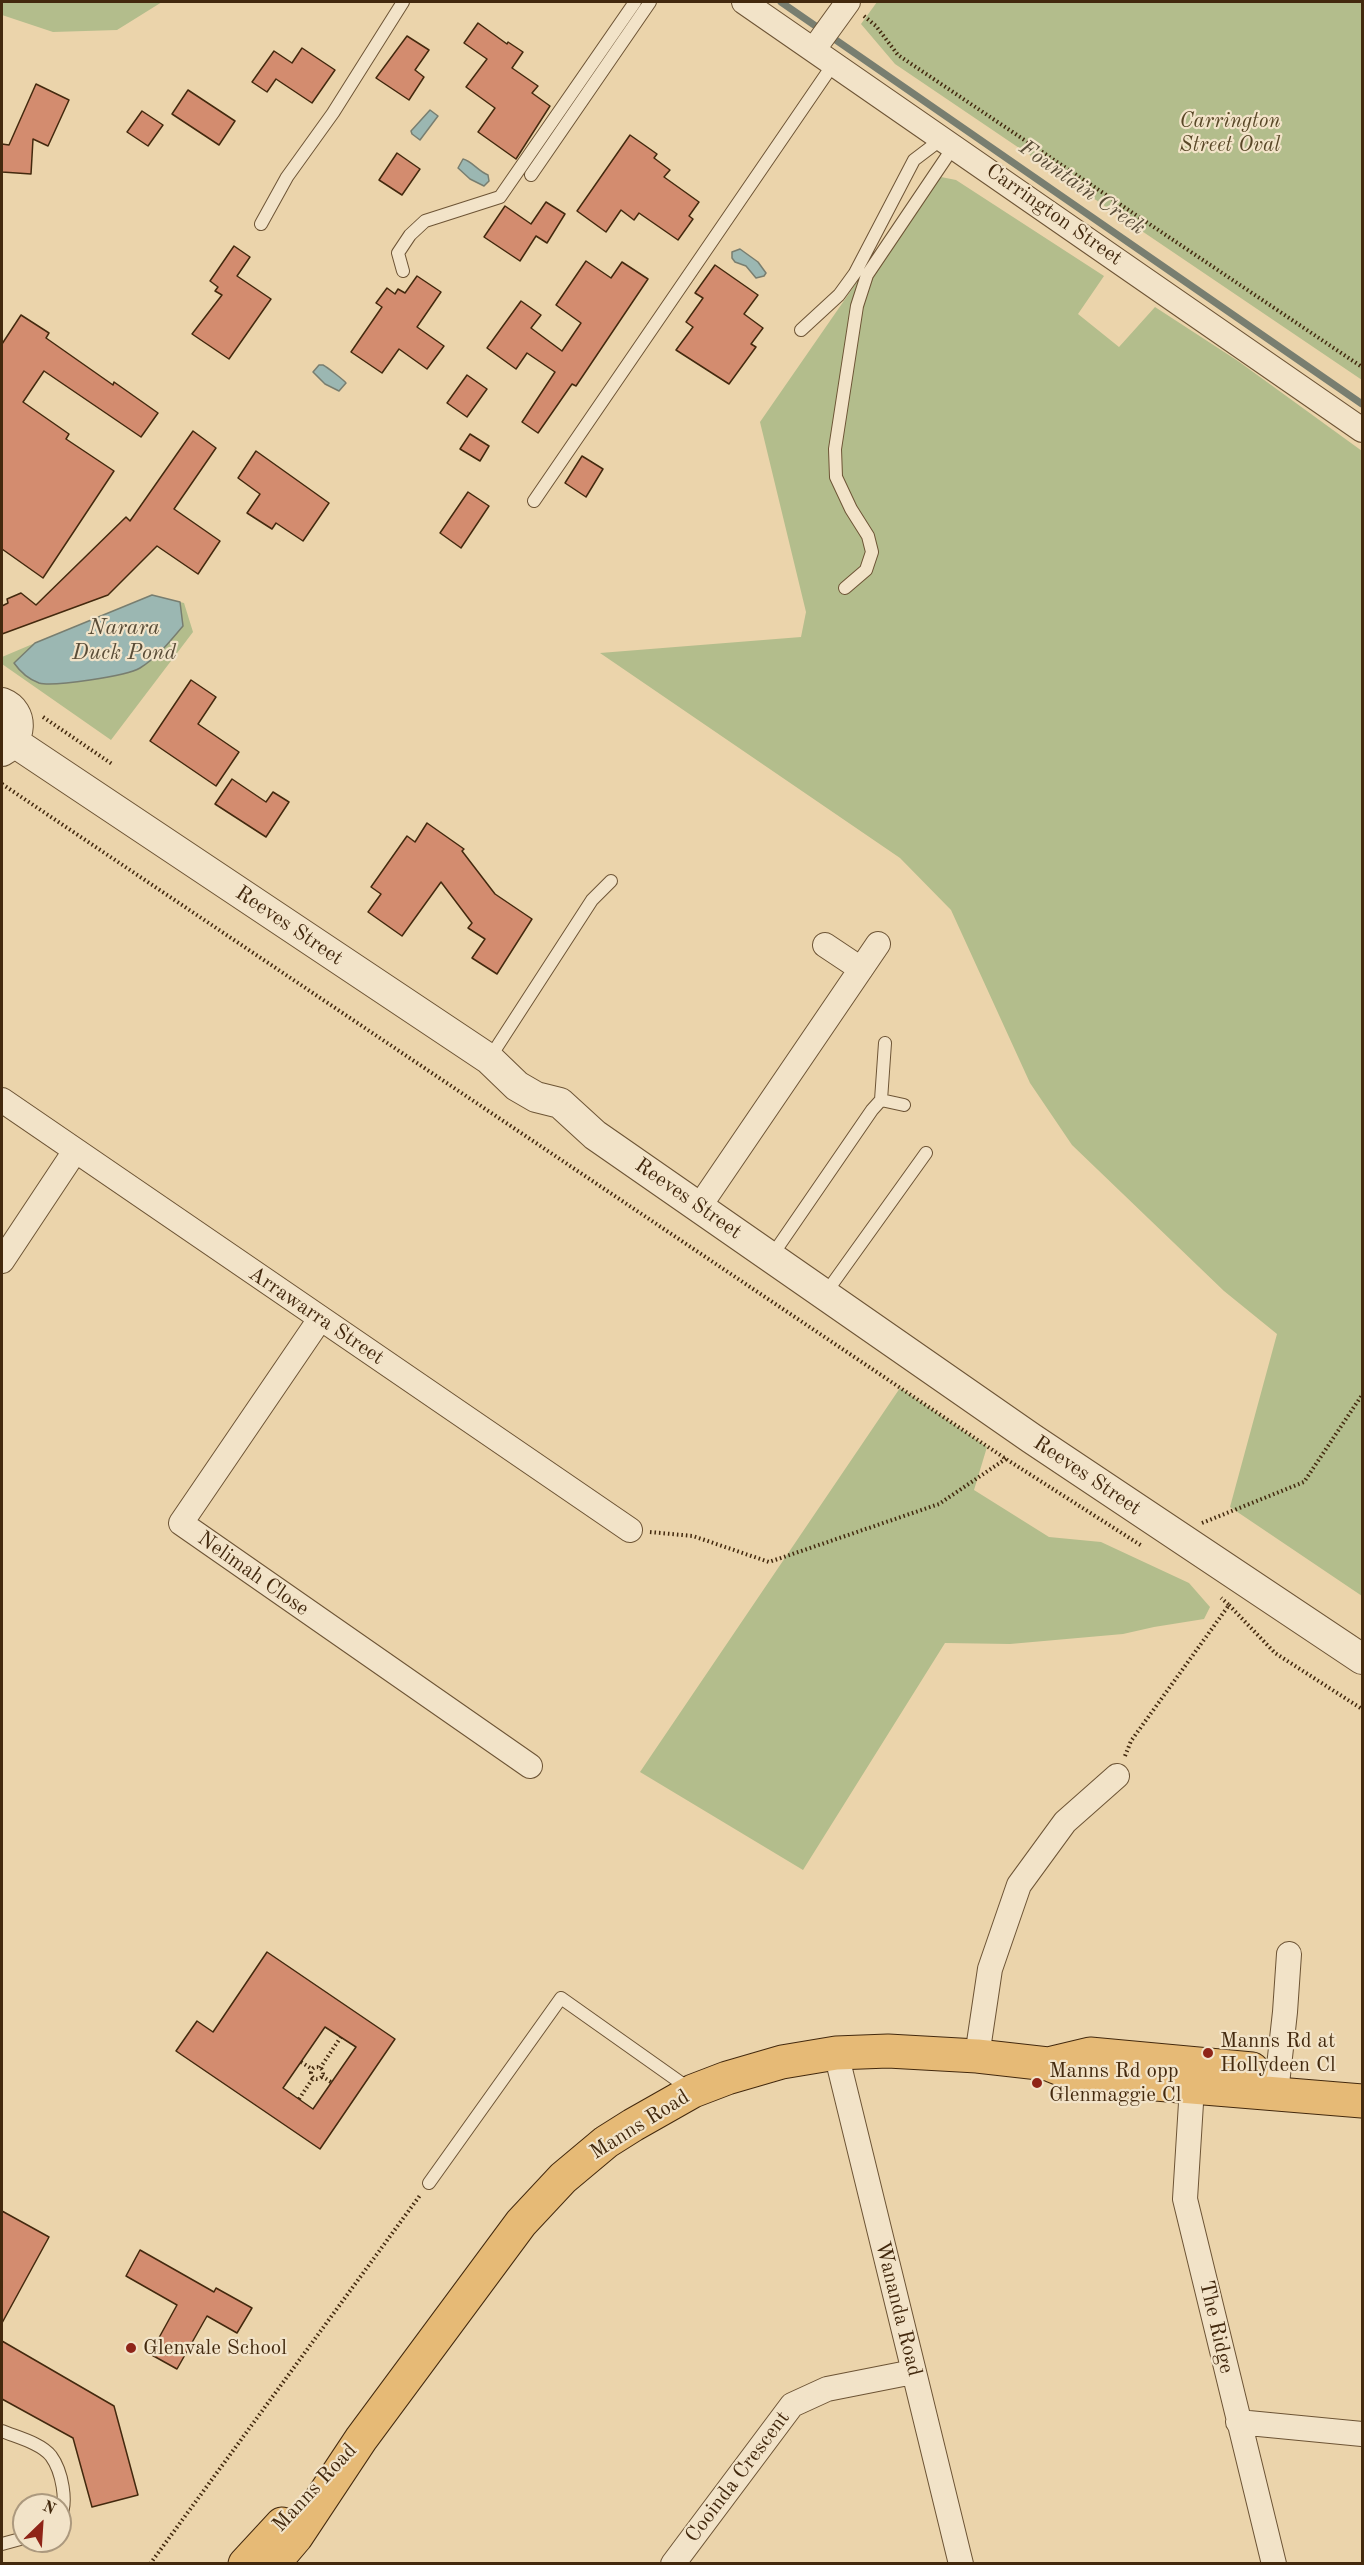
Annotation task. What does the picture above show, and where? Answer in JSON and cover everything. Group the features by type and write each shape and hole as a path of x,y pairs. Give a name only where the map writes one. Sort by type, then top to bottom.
{"main road":[{"name":"Manns Road","path":"273,2564 296,2537 361,2439 496,2255 543,2197 606,2142 660,2108 693,2091 782,2061 836,2053 888,2051 977,2056 1048,2064 1083,2078 1192,2087 1362,2079"},
{"name":"Manns Road","path":"1048,2064 1090,2054 1277,2082 1362,2100"},
{"name":"Manns Road","path":"245,2564 361,2439"}],"street":[{"name":"Carrington Street","path":"744,2 1362,430"},
{"path":"814,49 849,9"},
{"path":"2,703 17,717 18,735 8,747"},
{"name":"Reeves Street","path":"8,747 489,1059 518,1086 536,1097 560,1104 596,1136 1030,1438 1362,1659"},
{"path":"699,1206 878,944"},
{"path":"825,945 861,969"},
{"name":"Arrawarra Street","path":"2,1100 630,1530"},
{"path":"2,1261 75,1151"},
{"name":"Nelimah Close","path":"320,1319 181,1523 530,1766"},
{"path":"977,2056 990,1968 1019,1885 1065,1822 1117,1776"},
{"path":"1277,2082 1289,1954"},
{"name":"Wananda Road","path":"836,2053 961,2564"},
{"name":"The Ridge","path":"1192,2087 1185,2199 1274,2564"},
{"name":"Cooinda Crescent","path":"673,2564 792,2404 826,2389 914,2372"},
{"path":"1238,2422 1362,2434"}],"lane":[{"path":"261,224 286,177 333,113 403,2"},
{"path":"403,271 398,253 410,235 426,221 500,197 635,2"},
{"path":"531,175 650,2"},
{"path":"534,501 834,63"},
{"path":"801,330 839,295 855,273 914,160 948,142"},
{"path":"845,588 866,570 872,552 868,536 851,509 836,477 835,449 857,306 867,275 948,142"},
{"path":"489,1059 592,900 611,881"},
{"path":"771,1257 881,1100 885,1043"},
{"path":"881,1100 903,1105"},
{"path":"825,1294 926,1153"},
{"path":"429,2183 561,1998 693,2091"},
{"path":"2,2431 30,2442 51,2455 63,2484 64,2493"}],"path":[{"path":"849,9 876,26 898,55 1362,367"},
{"path":"38,713 112,764"},
{"path":"2,784 1006,1459 1146,1549"},
{"path":"1211,1530 1202,1523 1304,1482 1362,1395"},
{"path":"630,1530 693,1536 769,1562 939,1504 1006,1459 1030,1438"},
{"path":"1216,1594 1275,1653 1362,1709"},
{"path":"1117,1776 1131,1741 1229,1605"},
{"path":"331,2082 322,2076 320,2068 341,2037"},
{"path":"301,2062 312,2069 320,2068"},
{"path":"312,2069 310,2073 313,2078 318,2080 322,2076"},
{"path":"299,2099 313,2078"},
{"path":"150,2564 429,2183"}],"green space":[{"path":"2,2 162,2 117,30 53,32 2,15"},
{"name":"Carrington Street Oval","path":"877,2 1362,2 1362,380 895,64 861,24"},
{"path":"931,175 956,180 1104,276 1078,314 1119,347 1155,307 1238,361 1362,451 1362,1596 1230,1507 1277,1334 1224,1291 1072,1145 1030,1083 951,910 900,858 600,653 801,637 806,612 760,422"},
{"path":"180,602 184,603 193,632 111,740 2,664 2,657 35,643 15,663 183,626"},
{"path":"900,1388 987,1447 974,1490 1049,1537 1101,1542 1189,1583 1210,1607 1204,1619 1123,1634 1010,1644 945,1643 803,1870 640,1772"}],"water":[{"path":"430,110 438,116 420,140 411,131"},
{"path":"463,159 488,175 489,181 484,186 470,179 458,168"},
{"path":"740,249 758,262 766,273 764,276 756,278 746,266 735,262 732,252"},
{"path":"319,365 325,366 346,383 339,391 325,384 313,372"},
{"name":"Narara Duck Pond","path":"152,595 180,602 183,626 158,654 140,668 106,677 47,684 28,678 14,663 35,643"}],"building":[{"path":"478,23 507,44 508,42 523,52 512,68 538,86 532,93 550,106 516,159 478,132 495,108 466,87 487,59 464,43"},
{"path":"407,36 429,50 415,70 424,77 409,100 376,78"},
{"path":"302,48 335,70 312,103 276,79 267,92 252,82 274,51 292,63"},
{"path":"36,84 69,100 48,146 33,139 31,174 2,172 2,144 9,145"},
{"path":"188,90 235,121 219,145 172,114"},
{"path":"142,111 163,125 148,146 127,132"},
{"path":"630,135 657,154 654,158 670,170 664,177 699,202 689,216 693,219 678,240 639,213 634,220 621,210 606,232 577,211"},
{"path":"397,153 420,169 402,195 379,180"},
{"path":"546,202 565,214 547,243 536,236 520,261 484,237 505,206 531,224"},
{"path":"234,246 250,257 237,276 271,299 229,359 192,334 222,295 215,291 218,287 210,281"},
{"path":"586,261 611,278 622,262 648,279 576,386 572,384 538,433 522,422 555,372 527,353 516,369 487,348 521,301 541,315 531,328 562,351 581,323 556,305"},
{"path":"715,265 758,295 744,314 763,328 751,344 756,347 729,384 676,350 693,327 686,322 703,298 695,293"},
{"path":"417,276 441,292 417,327 444,346 427,369 399,349 382,373 351,352 382,307 376,303 387,288 395,294 398,289 405,293"},
{"path":"21,315 49,333 46,338 158,413 141,437 44,371 23,402 69,434 66,439 114,471 43,578 2,549 2,344"},
{"path":"467,375 487,389 467,417 447,403"},
{"path":"193,431 216,448 174,509 220,541 198,574 157,546 108,595 2,634 2,606 8,603 7,599 21,593 36,605 126,517 130,521"},
{"path":"470,434 489,446 480,461 460,449"},
{"path":"256,451 329,503 303,541 276,523 272,529 247,513 260,494 238,478"},
{"path":"582,456 603,469 586,497 565,483"},
{"path":"468,492 489,506 461,548 440,533"},
{"path":"191,680 216,697 198,724 239,752 216,786 150,741"},
{"path":"232,779 266,802 273,792 289,802 266,837 215,804"},
{"path":"427,823 464,849 462,851 495,894 532,919 497,974 472,958 485,939 468,928 472,923 441,882 402,936 368,912 381,894 371,887 407,836 415,842"},
{"path":"267,1952 395,2039 320,2149 176,2051 197,2021 213,2032","holes":["325,2027 356,2047 313,2109 283,2088"]},
{"path":"2,2211 49,2237 2,2323"},
{"path":"140,2250 214,2292 216,2288 252,2308 237,2333 207,2316 177,2369 150,2354 177,2305 126,2276"},
{"path":"2,2341 114,2406 138,2495 92,2507 73,2438 2,2399"}],"waterway":[{"name":"Fountain Creek","path":"781,2 1362,404"}],"place":[{"name":"Manns Rd at Hollydeen Cl","path":"1208,2053"},
{"name":"Manns Rd opp Glenmaggie Cl","path":"1037,2083"},
{"name":"Glenvale School","path":"131,2348"}]}
